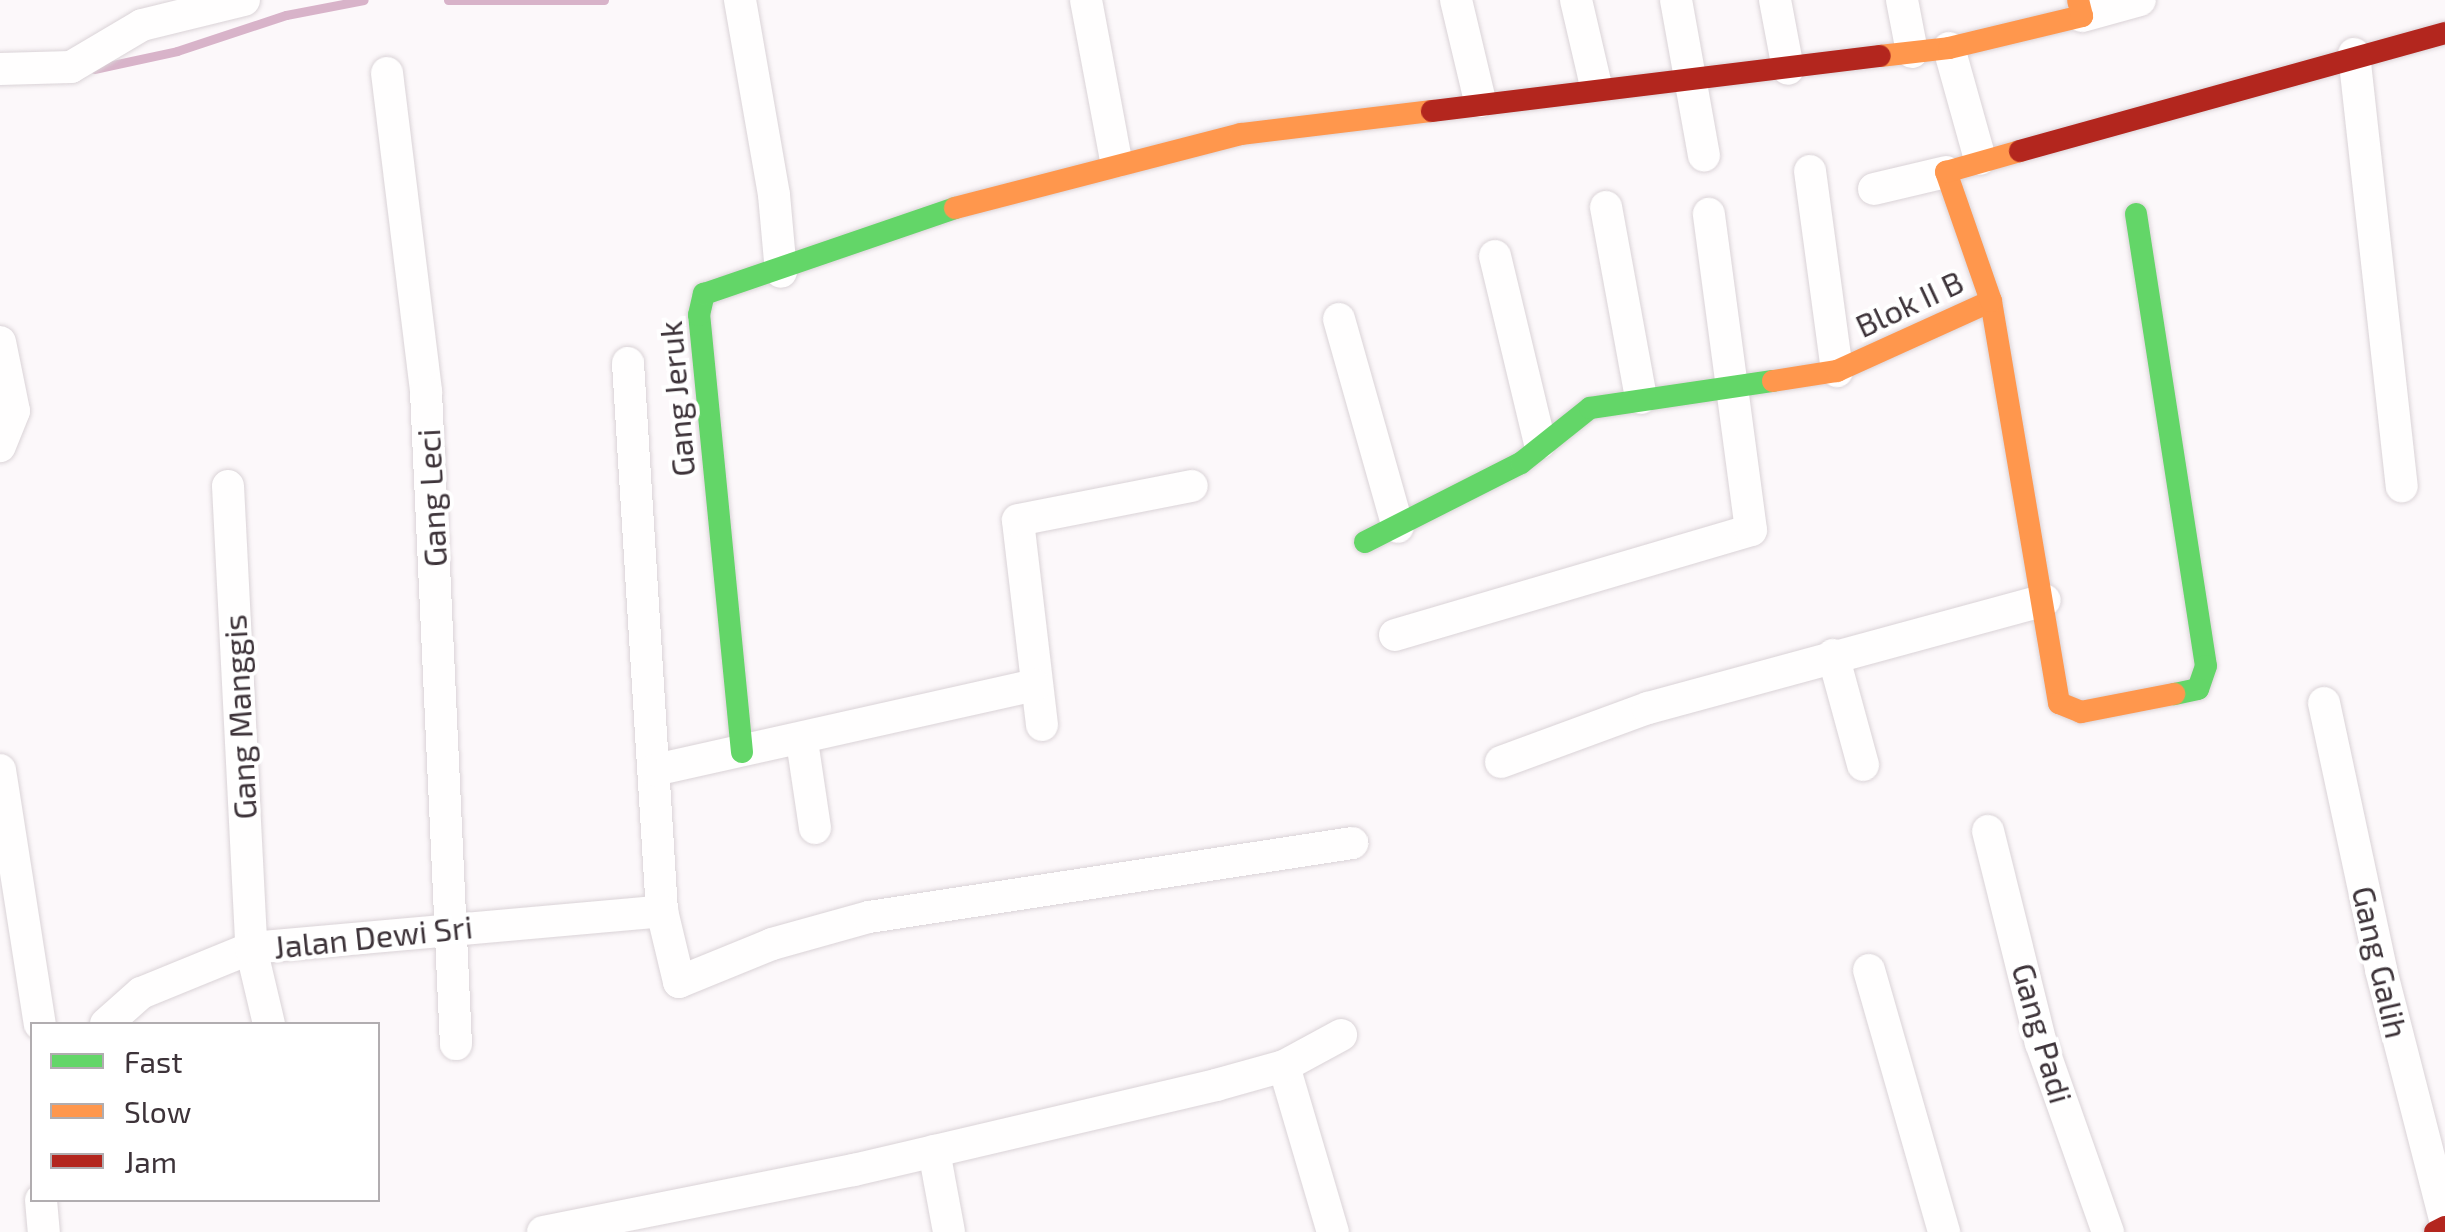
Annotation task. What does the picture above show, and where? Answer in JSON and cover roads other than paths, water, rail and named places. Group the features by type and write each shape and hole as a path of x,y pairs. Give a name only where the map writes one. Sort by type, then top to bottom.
{"street":[{"path":"0,69 71,67 142,25 244,0"},
{"path":"740,0 774,195 780,272"},
{"path":"1086,0 1116,162"},
{"path":"1456,0 1480,101"},
{"path":"1576,0 1596,86"},
{"path":"1676,0 1704,155"},
{"path":"1775,0 1788,68"},
{"path":"1902,0 1912,52"},
{"path":"2080,8 2140,0"},
{"name":"Gang Jeruk","path":"742,752 700,302 714,287 780,272 957,207 1116,162 1240,134 1596,86 1949,48 2080,8"},
{"path":"1874,189 1946,172 2354,54 2445,33"},
{"path":"1949,48 1980,160"},
{"path":"2354,54 2402,486"},
{"name":"Gang Leci","path":"387,72 426,392 446,927 456,1044"},
{"path":"1810,171 1836,371"},
{"name":"Blok II B","path":"1365,542 1521,463 1540,443 1590,408 1836,371 1991,300 1946,172"},
{"path":"1606,207 1641,398"},
{"path":"1395,635 1747,534 1752,510 1709,214"},
{"path":"1991,300 2045,600 2057,696 2073,711 2190,692 2204,682 2136,214"},
{"path":"1495,256 1540,443"},
{"path":"1339,319 1398,527"},
{"path":"0,342 14,411 0,446"},
{"path":"628,363 662,911 671,971 688,983 772,944 869,917 1352,842"},
{"name":"Gang Manggis","path":"228,486 251,948 270,1022"},
{"path":"1042,725 1018,520 1192,486"},
{"path":"1501,762 1648,708 2045,600"},
{"path":"1832,655 1864,765"},
{"path":"655,770 1036,685"},
{"name":"Gang Galih","path":"2324,703 2381,970 2445,1223"},
{"path":"802,740 814,828"},
{"path":"0,770 40,1022"},
{"name":"Gang Padi","path":"1988,832 2042,1043 2108,1232"},
{"name":"Jalan Dewi Sri","path":"108,1022 141,993 251,948 446,927 662,911"},
{"path":"1870,970 1944,1232"},
{"path":"544,1232 934,1151 1284,1066 1340,1035"},
{"path":"1284,1066 1333,1232"},
{"path":"934,1151 949,1232"},
{"path":"41,1202 44,1232"},
{"path":"2434,1232 2445,1223"}],"waterway":[{"path":"94,69 177,51 286,15 364,0"},
{"path":"448,0 604,0"}]}
